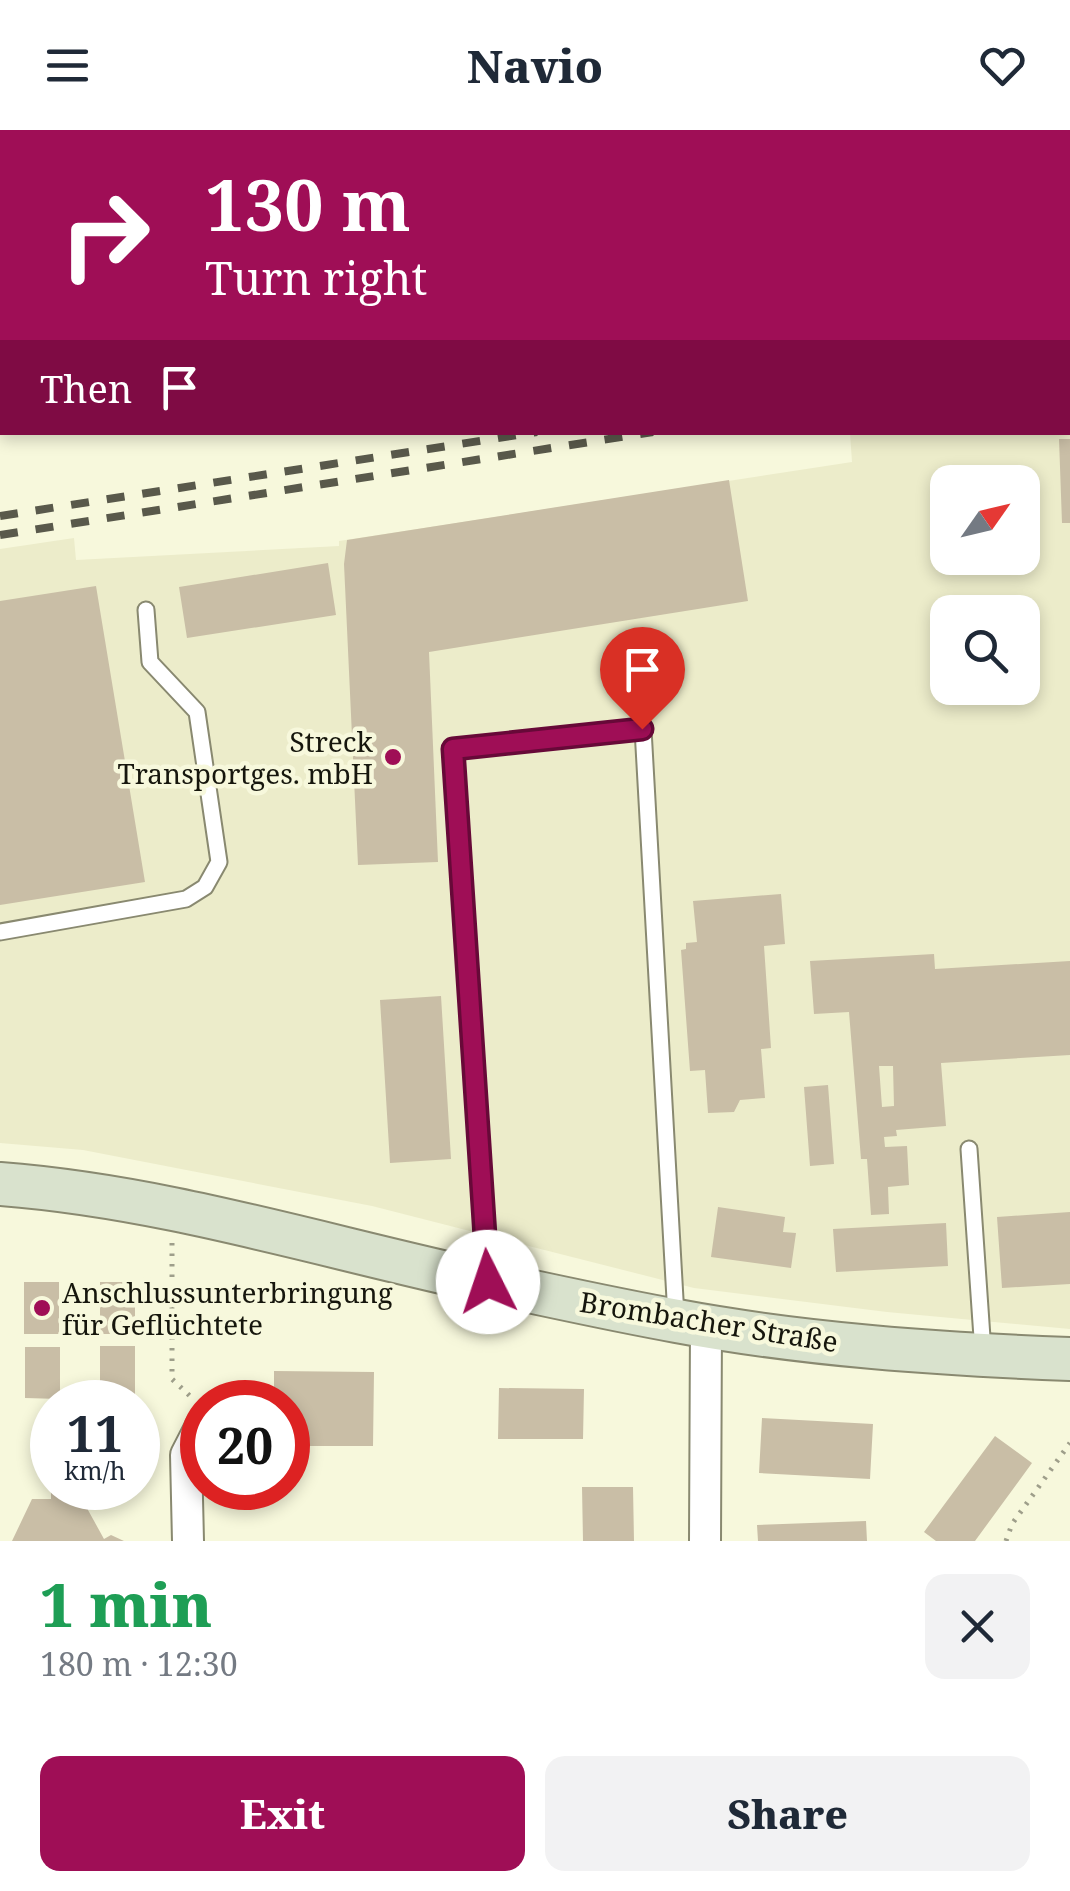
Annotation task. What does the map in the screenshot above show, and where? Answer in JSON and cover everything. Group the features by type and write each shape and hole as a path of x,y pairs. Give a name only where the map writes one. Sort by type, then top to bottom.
{"main road":[{"name":"Brombacher Straße","path":"0,1184 193,1210 488,1282 691,1324 984,1356 1070,1359"}],"street":[{"path":"691,1324 705,1541"},
{"path":"187,1510 188,1541"}],"lane":[{"path":"0,932 186,899 206,887 219,862 197,712 150,662 146,610"},
{"path":"488,1282 453,749 642,729 691,1324"},
{"path":"969,1148 984,1356"}],"path":[{"path":"172,1243 172,1379 180,1390"},
{"path":"1006,1541 1012,1524 1070,1443"}],"shaded area":[{"path":"850,435 1070,435 1070,1329 694,1288 372,1206 83,1150 0,1143 0,549 74,538 76,560 339,546 339,541 852,462"}],"building":[{"path":"1059,439 1070,439 1070,523 1062,523"},
{"name":"Streck Transportges. mbH","path":"729,480 748,601 429,652 438,862 358,865 344,564 347,540"},
{"path":"328,563 336,615 187,638 179,587"},
{"path":"96,586 145,882 0,905 0,601"},
{"path":"781,894 785,944 764,946 771,1048 761,1049 765,1098 740,1100 734,1112 708,1113 705,1070 690,1071 681,950 686,949 686,943 697,942 693,901"},
{"path":"934,954 935,969 1070,961 1070,1055 941,1063 946,1126 896,1130 897,1136 884,1137 885,1147 907,1146 909,1185 888,1187 889,1214 871,1215 867,1159 861,1159 849,1012 814,1014 810,961","holes":["879,1066 893,1066 894,1106 882,1107"]},
{"path":"441,996 451,1159 390,1163 380,1000"},
{"path":"828,1085 834,1164 810,1166 804,1087"},
{"path":"718,1207 785,1217 783,1232 796,1233 791,1268 711,1257"},
{"path":"1070,1212 1070,1284 1002,1288 997,1217"},
{"path":"946,1223 948,1266 836,1272 833,1229"},
{"name":"Anschlussunterbringung für Geflüchtete","path":"24,1282 59,1282 59,1334 24,1334"},
{"name":"Anschlussunterbringung für Geflüchtete","path":"100,1282 135,1282 135,1334 100,1334"},
{"name":"Anschlussunterbringung für Geflüchtete","path":"100,1346 135,1346 135,1380 100,1380"},
{"name":"Anschlussunterbringung für Geflüchtete","path":"25,1347 60,1347 60,1380 30,1380 30,1398 25,1398"},
{"path":"274,1371 374,1372 373,1446 310,1446 310,1380 274,1380"},
{"path":"499,1388 584,1389 583,1439 498,1439"},
{"path":"762,1418 873,1424 870,1479 759,1473"},
{"path":"995,1436 1032,1463 975,1541 936,1541 924,1532"},
{"path":"582,1487 633,1487 634,1541 583,1541"},
{"path":"30,1503 30,1510 88,1510 104,1539 111,1535 124,1541 12,1541"},
{"path":"866,1521 867,1541 758,1541 757,1525"}],"railway":[{"path":"0,516 518,435"},
{"path":"0,535 634,435"}],"place":[{"name":"Streck Transportges. mbH","path":"393,757"},
{"name":"Anschlussunterbringung für Geflüchtete","path":"42,1308"}],"route":[{"path":"488,1282 453,749 642,729"}]}
